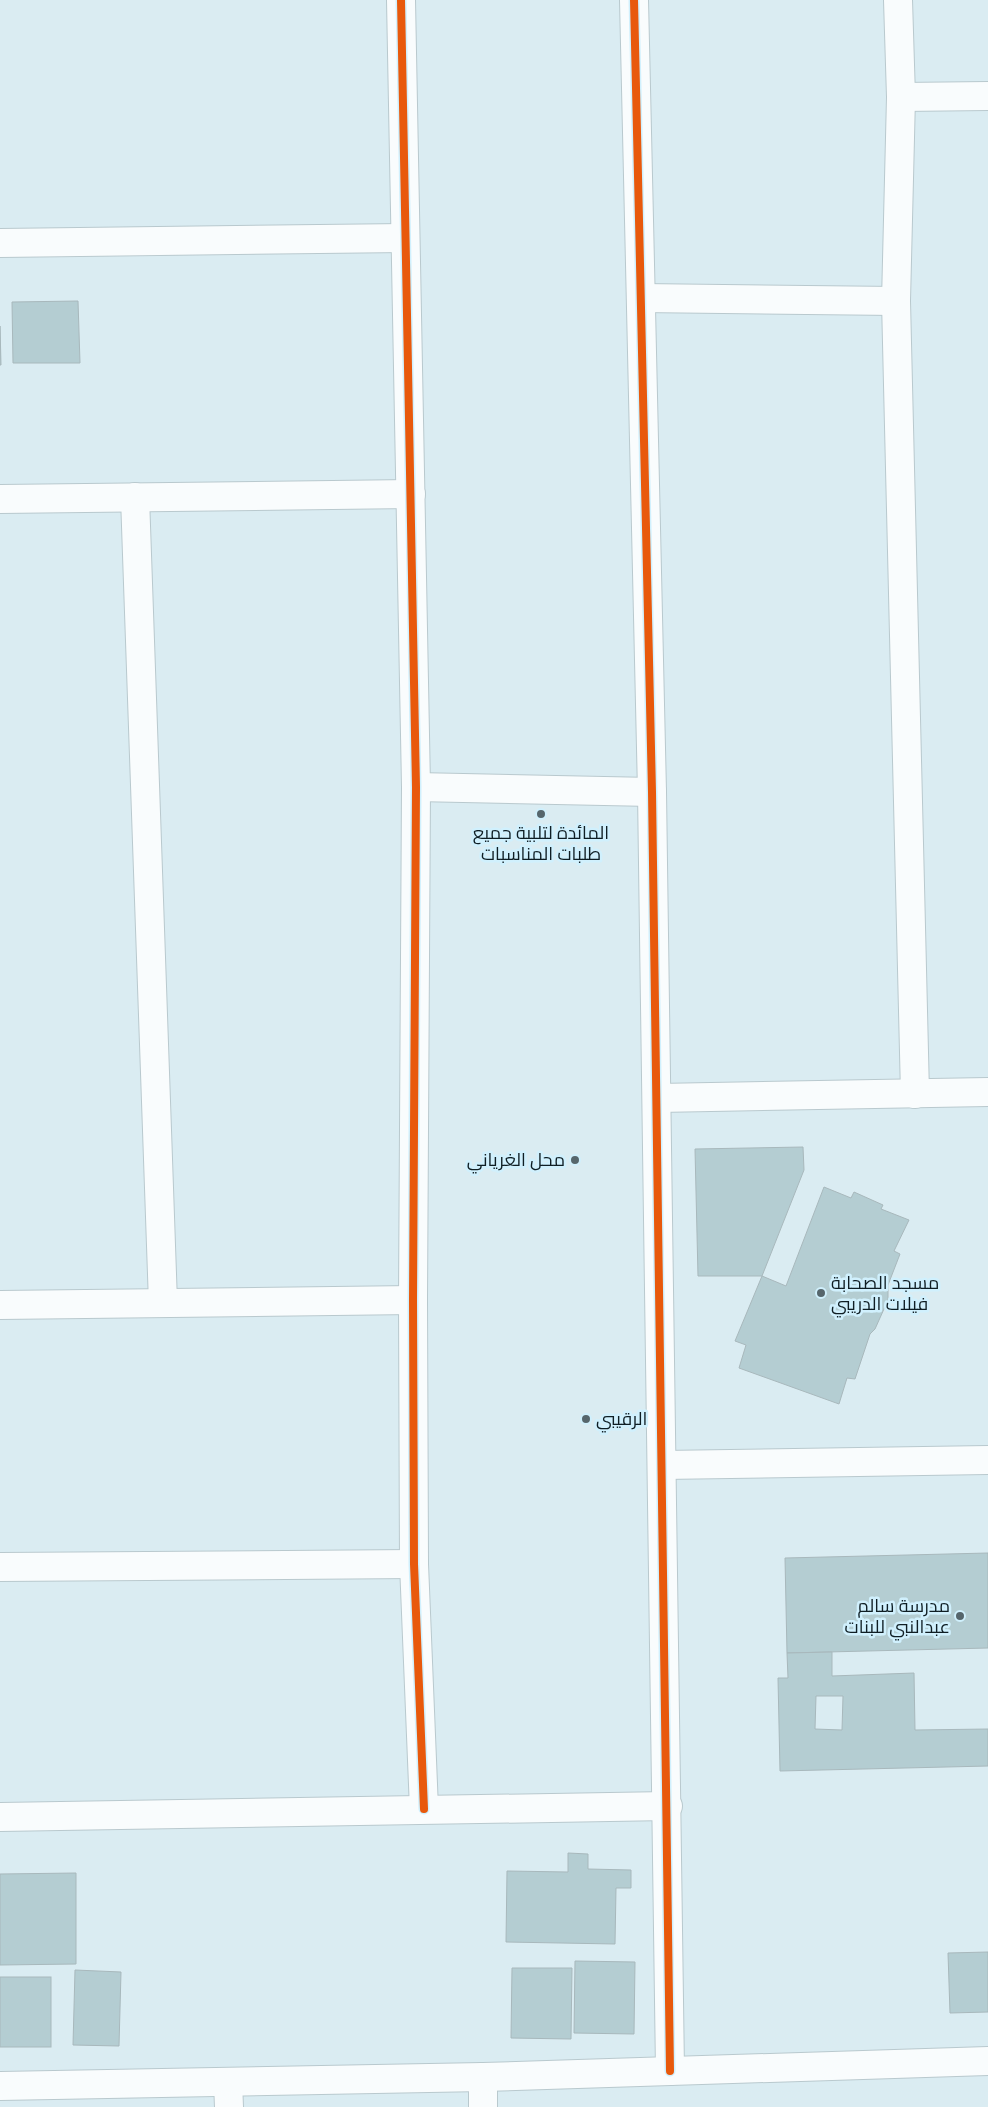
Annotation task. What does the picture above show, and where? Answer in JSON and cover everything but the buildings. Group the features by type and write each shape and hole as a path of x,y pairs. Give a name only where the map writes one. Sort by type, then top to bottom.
{"street":[{"path":"401,0 416,787 413,1300 414,1564 424,1809"},
{"path":"634,0 658,1098 670,2071"},
{"path":"898,0 901,97 896,300 915,1094"},
{"path":"901,97 988,96"},
{"path":"0,243 405,238"},
{"path":"641,298 896,300"},
{"path":"0,500 411,494"},
{"path":"135,498 163,1303"},
{"path":"416,787 652,792"},
{"path":"658,1098 988,1092"},
{"path":"0,1305 413,1300"},
{"path":"663,1465 988,1460"},
{"path":"0,1567 414,1564"},
{"path":"0,1817 668,1806"},
{"path":"0,2086 228,2095 482,2077 988,2061"},
{"path":"482,2077 483,2107"}],"cycle path":[{"path":"401,0 416,787 413,1300 414,1564 424,1809"},
{"path":"634,0 652,792 670,2071"}],"place":[{"name":"المائدة لتلبية جميع طلبات المناسبات","path":"541,814"},
{"name":"محل الغرياني","path":"575,1160"},
{"name":"مسجد الصحابة فيلات الدريبي","path":"821,1293"},
{"name":"الرقيبي","path":"586,1419"},
{"name":"مدرسة سالم عبدالنبي للبنات","path":"960,1616"}]}
